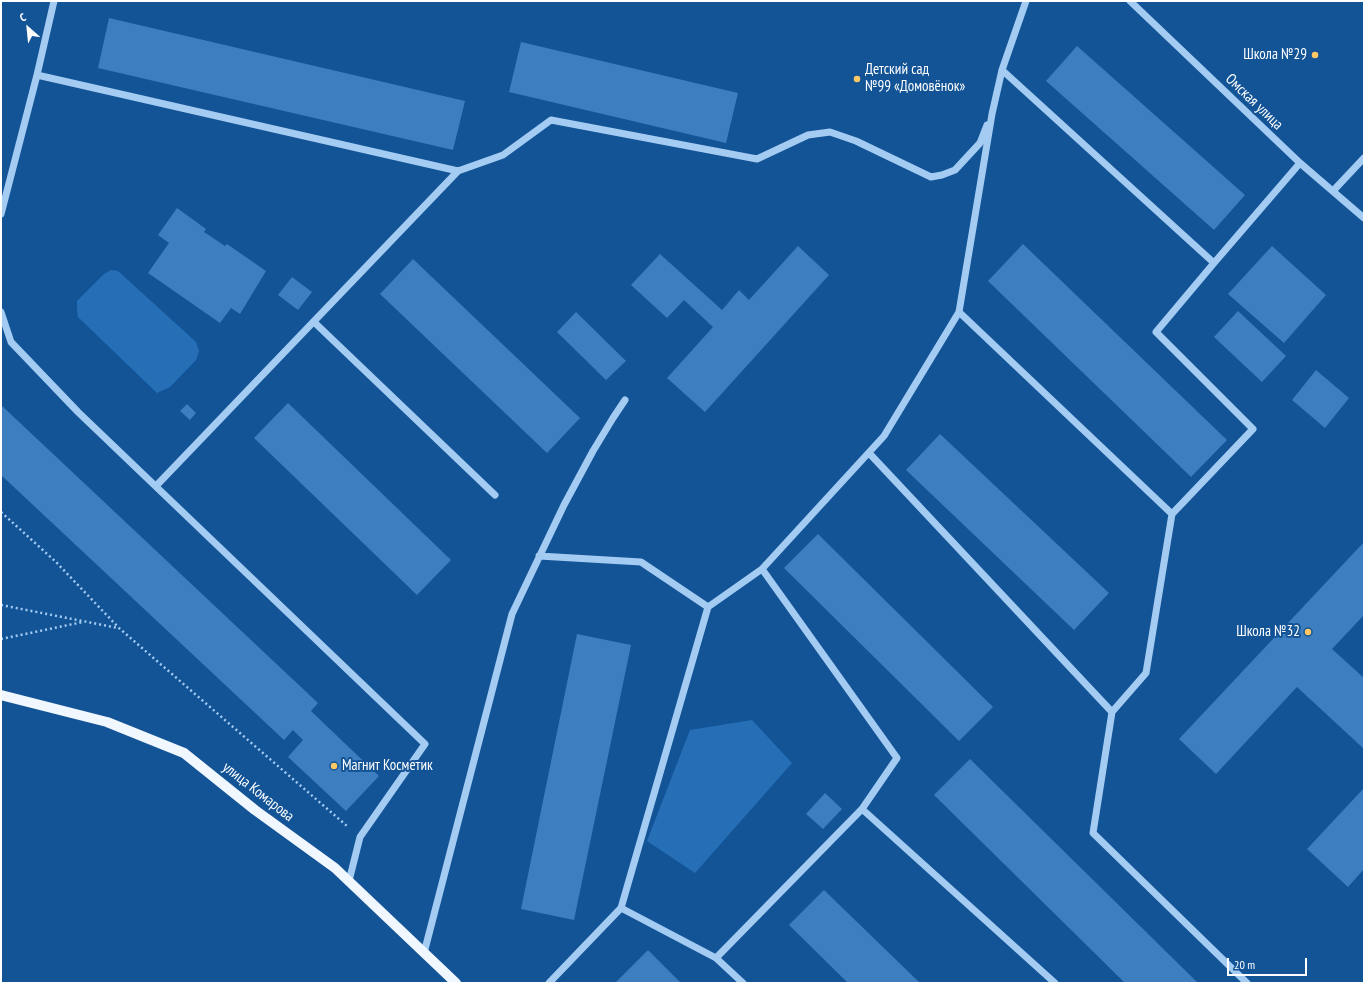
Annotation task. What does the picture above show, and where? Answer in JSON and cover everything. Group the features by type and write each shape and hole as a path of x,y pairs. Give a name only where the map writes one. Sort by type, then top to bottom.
{"main road":[{"name":"улица Комарова","path":"1,695 107,722 184,754 255,810 335,868 456,983"}],"street":[{"path":"1,214 37,75 54,1"},
{"path":"549,983 621,908 708,607 762,569 884,436 959,312 992,114 1002,70 1026,1"},
{"name":"Омская улица","path":"1130,1 1300,163 1364,218"},
{"path":"1002,70 1214,263"},
{"path":"37,75 458,171"},
{"path":"156,486 458,171 503,155 552,120 756,159 808,135 830,132 856,141 931,177 955,170 980,142 992,114"},
{"path":"1333,191 1364,158"},
{"path":"1247,983 1093,833 1112,712 1146,673 1172,514 1253,429 1156,332 1300,163"},
{"path":"1,312 11,342 78,412 425,744 360,837 349,881"},
{"path":"959,312 1172,514"},
{"path":"314,322 495,495"},
{"path":"424,953 512,614 564,505 593,451 625,400"},
{"path":"869,453 1112,712"},
{"path":"540,556 641,562 708,607"},
{"path":"716,958 862,808 897,758 762,569"},
{"path":"862,808 1055,983"},
{"path":"621,908 716,958 743,983"}],"path":[{"path":"1,512 56,562 119,628 360,837"},
{"path":"1,605 119,628"},
{"path":"1,639 85,621"}],"shaded area":[{"path":"111,270 118,271 196,342 199,351 196,360 170,387 157,393 78,317 77,301 104,274"},
{"path":"752,720 792,763 695,873 647,841 690,730"}],"building":[{"path":"109,18 465,101 453,150 98,68"},
{"path":"521,42 738,93 726,143 509,92"},
{"path":"1077,46 1245,195 1214,230 1046,81"},
{"path":"177,208 206,229 204,232 225,246 227,244 266,271 240,314 231,308 220,323 148,273 169,243 158,235"},
{"path":"1023,244 1227,440 1191,477 988,281"},
{"path":"798,246 829,275 705,412 667,378 713,327 684,300 667,318 631,285 660,254 722,310 739,290 749,300"},
{"path":"1272,246 1326,295 1284,343 1228,294"},
{"path":"413,259 580,418 547,453 380,294"},
{"path":"292,277 312,292 298,310 278,295"},
{"path":"1238,311 1286,356 1262,382 1214,337"},
{"path":"576,312 626,361 606,380 557,332"},
{"path":"1316,370 1349,398 1325,428 1292,400"},
{"path":"288,403 451,560 417,595 254,438"},
{"path":"187,404 196,413 190,420 180,411"},
{"path":"1,405 318,703 311,711 379,776 346,811 288,757 303,740 293,730 284,740 1,475"},
{"path":"940,434 1109,593 1074,630 906,470"},
{"path":"818,534 993,707 959,741 784,568"},
{"path":"1364,542 1364,615 1332,649 1364,678 1364,749 1297,687 1216,774 1179,739"},
{"path":"577,634 631,645 574,920 521,909"},
{"path":"970,759 1198,983 1125,983 934,795"},
{"path":"1364,788 1364,869 1348,887 1307,849"},
{"path":"825,793 842,809 823,829 806,814"},
{"path":"824,890 920,983 848,983 789,925"},
{"path":"648,950 681,983 615,983"}],"place":[{"name":"Школа №29","path":"1315,55"},
{"name":"Детский сад №99 «Домовёнок»","path":"857,79"},
{"name":"Школа №32","path":"1308,632"},
{"name":"Магнит Косметик","path":"334,766"}]}
